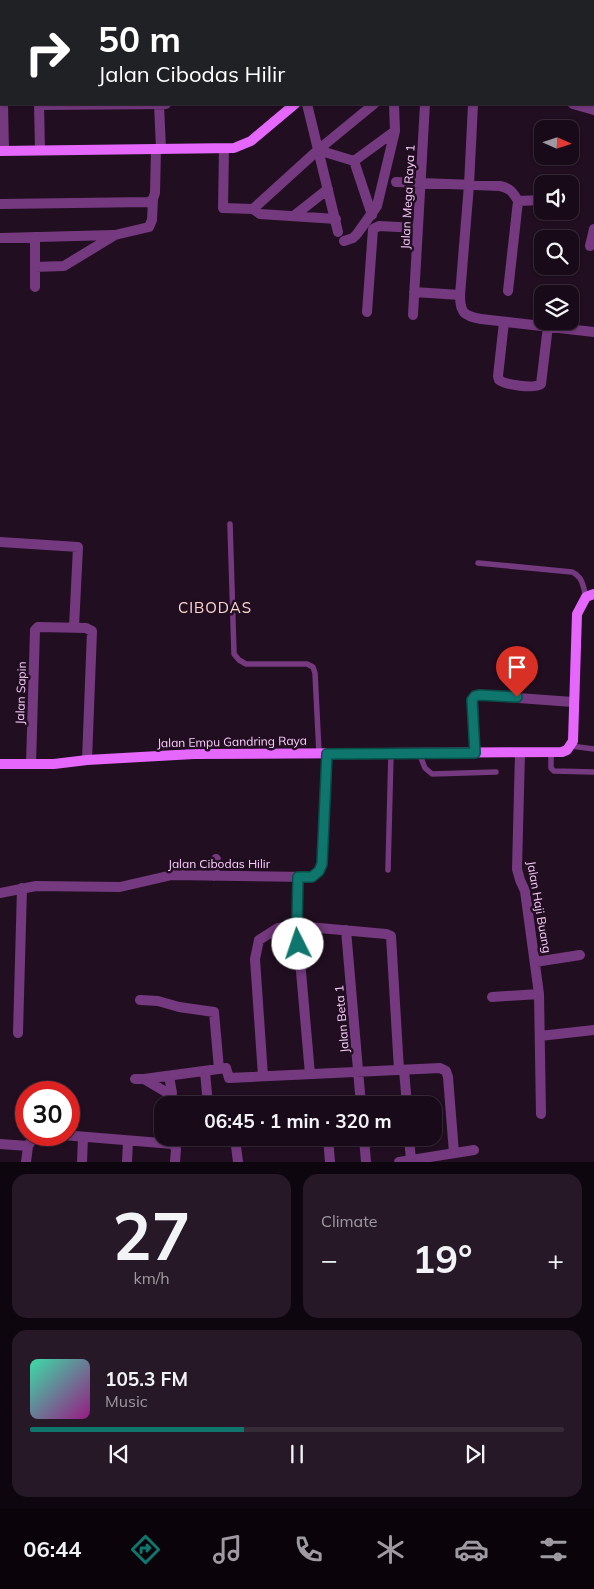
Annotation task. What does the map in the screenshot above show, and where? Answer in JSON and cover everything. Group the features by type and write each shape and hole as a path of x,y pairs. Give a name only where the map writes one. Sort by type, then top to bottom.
{"street":[{"path":"39,105 40,150"},
{"path":"0,238 115,235 149,226 152,220 152,199 155,193 159,149 159,105"},
{"path":"2,106 1,153 40,150 234,148 251,141 294,105"},
{"path":"306,105 341,236 352,238 358,234 377,206 395,131 394,105"},
{"path":"253,209 318,150 373,105"},
{"name":"Jalan Mega Raya 1","path":"413,315 426,105"},
{"path":"472,105 469,185 460,307 466,314 472,317 534,325"},
{"path":"576,105 594,110"},
{"path":"354,161 395,131"},
{"path":"224,149 223,208 253,209 260,214 336,219"},
{"path":"318,150 354,161"},
{"path":"354,161 372,215"},
{"path":"396,182 506,187 512,191 518,200 508,290"},
{"path":"295,215 328,189"},
{"path":"0,204 147,202 152,199"},
{"path":"518,200 534,200"},
{"path":"367,312 373,229 379,226 418,228"},
{"path":"590,246 594,229"},
{"path":"35,267 64,266 115,235"},
{"path":"35,236 35,287"},
{"path":"414,292 460,295"},
{"path":"504,322 498,376 499,380 506,383 536,386 541,384 548,330"},
{"path":"579,330 594,332"},
{"path":"0,542 78,547 74,627 89,628 92,634 87,760"},
{"path":"571,746 573,736 577,614 590,596"},
{"name":"Jalan Sapin","path":"31,764 35,630 40,627 74,627"},
{"path":"475,753 472,700 475,696 573,702"},
{"name":"Jalan Empu Gandring Raya","path":"0,764 54,764 87,760 194,754 552,753 562,752 571,746"},
{"name":"Jalan Cibodas Hilir","path":"0,893 36,886 120,887 172,875 312,877 319,871 322,864 323,753"},
{"name":"Jalan Haji Buang","path":"520,753 517,868 525,891 536,962 539,994 541,1114"},
{"path":"214,876 216,859"},
{"path":"298,877 297,926 310,1074"},
{"path":"18,1033 22,888"},
{"path":"264,1076 255,959 259,940 278,928 297,926 386,934 390,935 392,939 406,1096"},
{"name":"Jalan Beta 1","path":"346,930 361,1096"},
{"path":"536,962 580,955"},
{"path":"492,998 539,994"},
{"path":"140,1000 214,1012 219,1069"},
{"path":"540,1036 594,1030 594,1035"},
{"path":"169,1076 171,1095 139,1079 219,1069 227,1069 229,1078 440,1068 446,1071 448,1077 454,1153"},
{"path":"205,1072 207,1096"},
{"path":"80,1137 170,1143 175,1145 175,1162"},
{"path":"82,1162 83,1137"},
{"path":"127,1162 128,1141"},
{"path":"0,1144 15,1145"},
{"path":"26,1162 28,1146"},
{"path":"236,1146 238,1162"},
{"path":"329,1146 330,1162"},
{"path":"365,1146 366,1162"},
{"path":"410,1146 411,1160"},
{"path":"399,1162 474,1150"}],"lane":[{"path":"230,524 234,654 246,664 308,664 313,667 323,753"},
{"path":"478,563 572,572 579,575 590,596"},
{"path":"571,746 594,750"},
{"path":"388,870 391,753"},
{"path":"419,753 425,768 432,774 496,772"},
{"path":"552,753 551,768 554,771 594,772"}],"district":[{"name":"CIBODAS","path":"215,608"}],"route":[{"path":"298,944 298,877 312,877 319,871 322,864 327,754 475,753 472,700 475,696 479,695 517,697"}]}
